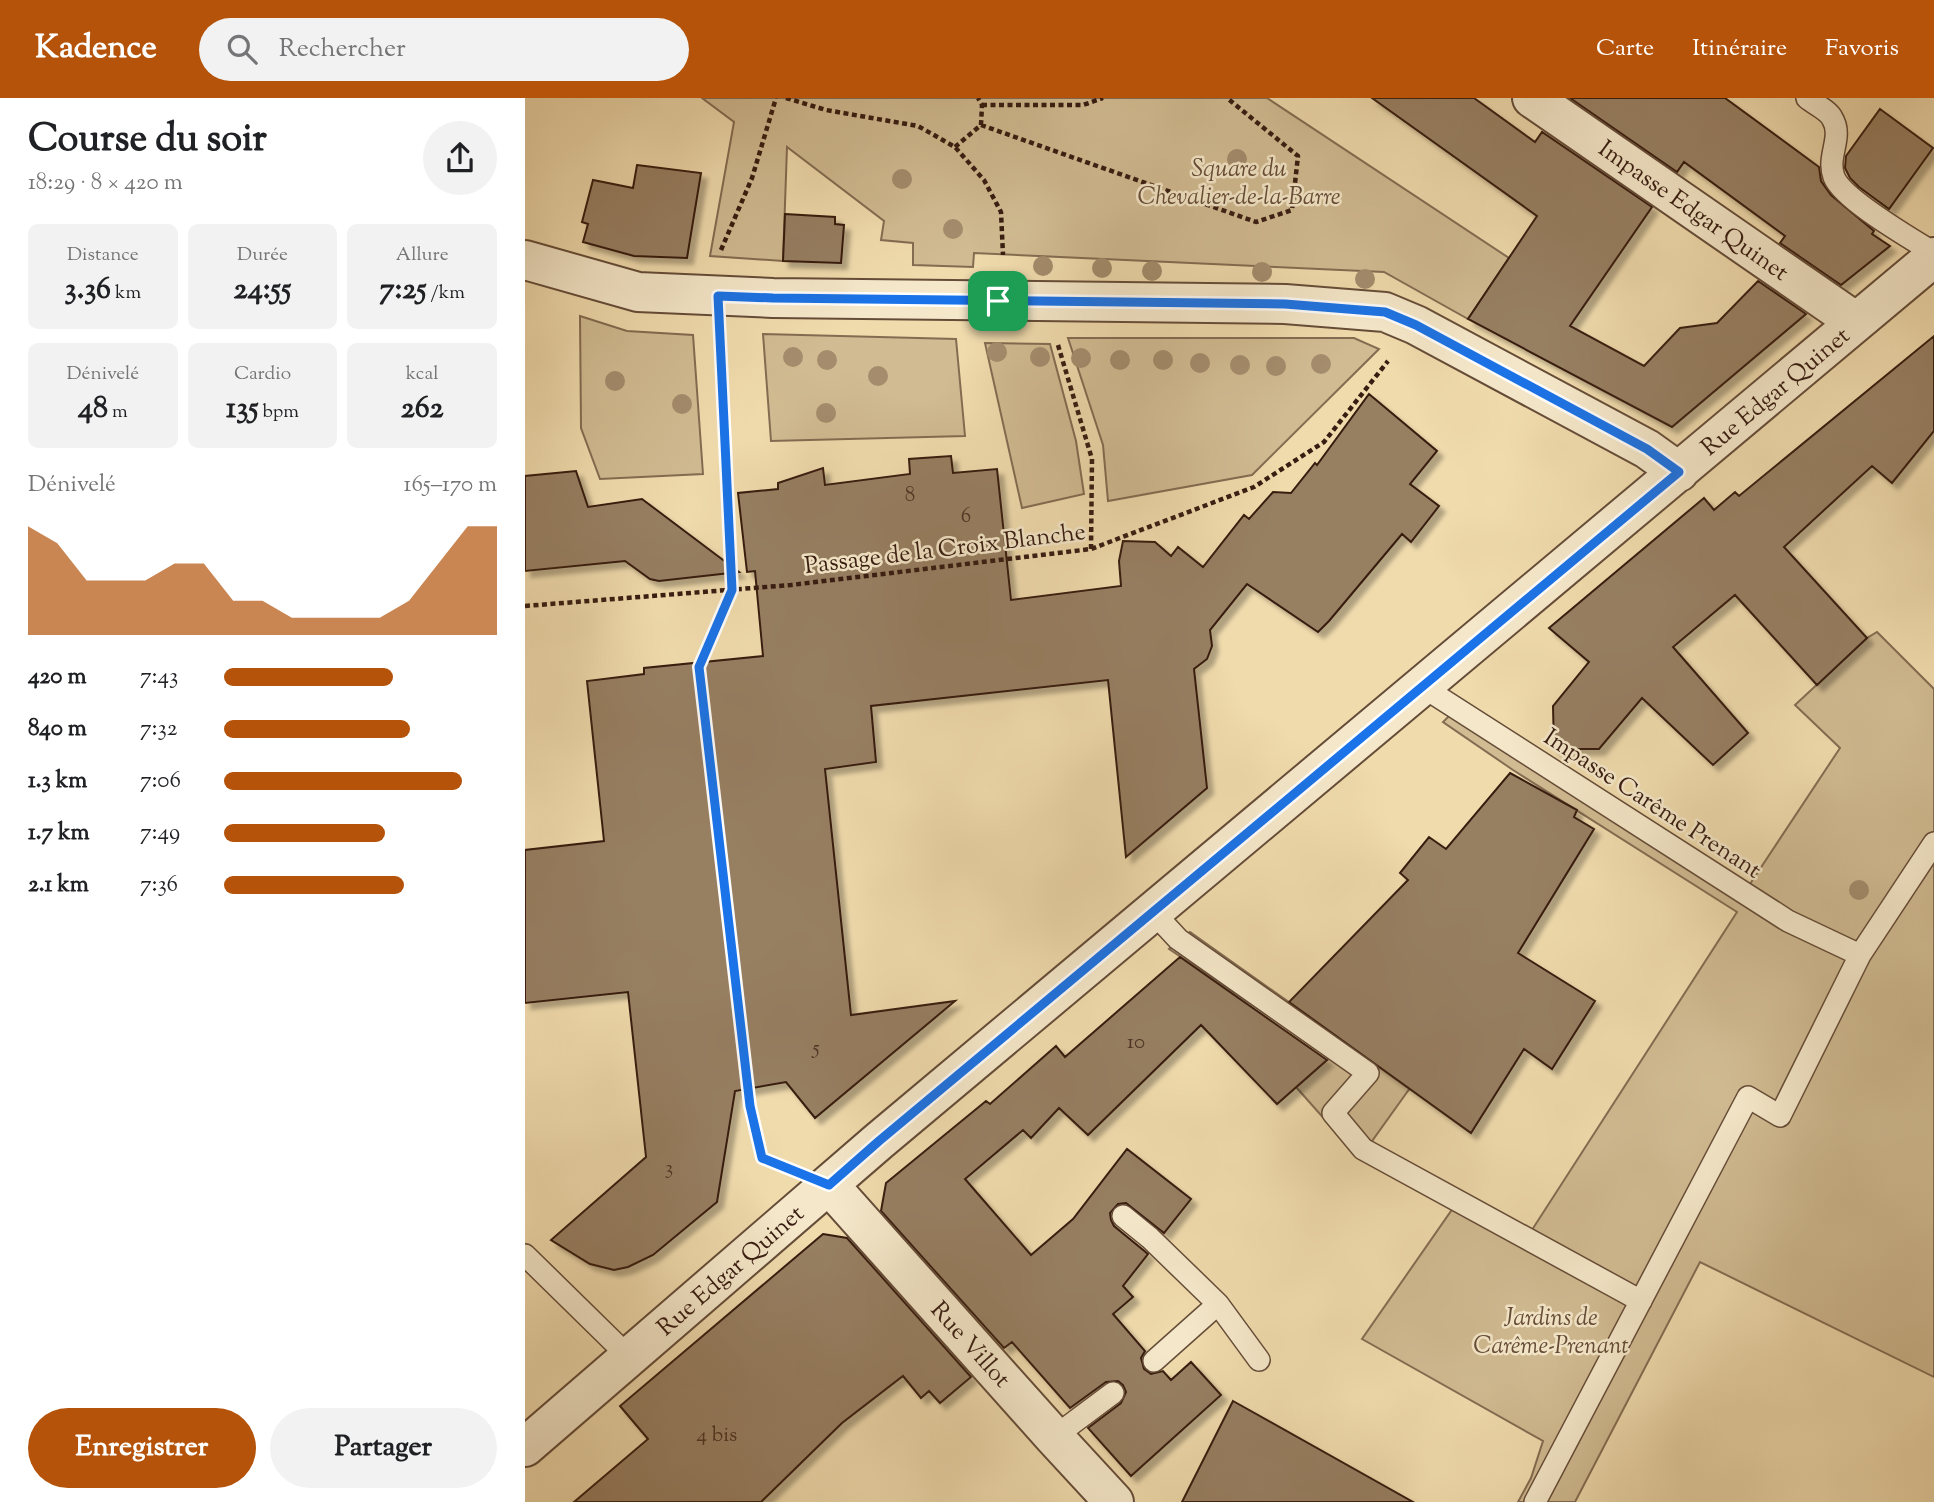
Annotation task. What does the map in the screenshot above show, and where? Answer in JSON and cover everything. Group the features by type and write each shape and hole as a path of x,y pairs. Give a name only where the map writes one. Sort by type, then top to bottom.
{"street":[{"name":"Impasse Edgar Quinet","path":"1532,98 1856,322"},
{"name":"Rue Edgar Quinet","path":"525,1447 879,1141 1423,687 1934,255"},
{"path":"525,260 638,292 718,296 1285,304 1385,312 1416,325 1647,449 1679,472"},
{"name":"Rue Villot","path":"829,1185 1114,1502"}],"lane":[{"path":"1807,98 1832,117 1838,136 1832,153 1834,177 1855,201 1934,255"},
{"name":"Impasse Carême Prenant","path":"1423,687 1788,921 1860,955"},
{"path":"1535,1502 1748,1097 1780,1116 1860,955 1934,843"},
{"path":"1153,912 1178,939 1369,1073 1333,1113 1363,1149 1640,1301"},
{"path":"1123,1216 1150,1238 1218,1304 1259,1360"},
{"path":"525,1255 629,1357"},
{"path":"1154,1361 1218,1304"},
{"path":"1054,1437 1113,1393"}],"path":[{"path":"776,98 752,178 720,250 718,296 732,590 699,667 750,1106 762,1158 829,1185"},
{"path":"786,98 826,110 918,126 955,147 984,180 1001,212 1003,247 998,301"},
{"path":"955,147 981,125 982,105 978,98"},
{"path":"982,105 1083,105 1103,98"},
{"path":"981,125 1256,222 1292,210 1298,156 1227,98"},
{"name":"Passage de la Croix Blanche","path":"525,606 791,585 1091,549 1254,487 1324,442 1416,325"},
{"path":"1055,334 1092,459 1091,549"}],"green space":[{"name":"Square du Chevalier-de-la-Barre","path":"702,98 1267,98 1509,258 1468,319 1384,272 974,253 973,267 913,265 913,243 881,240 884,221 787,147 783,261 710,256 734,122"},
{"path":"580,316 627,331 693,335 703,474 600,479 581,428"},
{"path":"763,334 956,339 965,436 771,441"},
{"path":"1068,338 1354,338 1379,349 1252,475 1108,501 1103,445"},
{"path":"985,343 1050,344 1076,441 1084,494 1022,508"},
{"name":"Jardins de Carême-Prenant","path":"1877,632 1934,689 1934,1377 1700,1262 1575,1502 1518,1502 1531,1478 1543,1441 1362,1339 1453,1208 1358,1157 1296,1087 1330,1057 1169,949 1190,932 1410,1088 1370,1144 1530,1233 1737,912 1513,770 1443,722 1458,707 1748,887 1840,748 1795,705 1867,638"}],"building":[{"path":"1372,98 1474,98 1535,142 1542,132 1652,207 1570,326 1644,366 1680,328 1717,323 1758,281 1806,314 1672,427 1468,319 1537,216"},
{"path":"1570,98 1725,98 1819,167 1821,181 1831,195 1874,231 1872,234 1890,246 1841,285 1780,243 1785,236 1684,162 1677,172"},
{"path":"1880,109 1933,148 1889,209 1859,187 1845,168 1846,156"},
{"path":"637,165 701,173 687,258 634,256 583,242 588,224 582,222 593,180 633,188"},
{"path":"785,214 835,217 835,224 844,225 841,263 783,261"},
{"path":"1934,336 1934,431 1892,483 1872,466 1784,547 1867,638 1817,685 1735,595 1673,647 1748,733 1713,765 1642,698 1599,749 1554,749 1553,706 1589,662 1549,628 1704,498 1714,510 1735,492 1739,496"},
{"path":"1369,394 1437,451 1410,484 1439,506 1411,542 1402,534 1318,632 1247,584 1210,630 1212,646 1207,659 1194,669 1207,788 1126,857 1108,680 871,706 876,762 825,769 851,1015 955,1001 815,1118 786,1082 735,1091 717,1202 653,1255 628,1267 614,1270 590,1264 551,1240 646,1157 628,992 525,1003 525,850 604,841 587,681 644,674 644,668 763,656 755,571 747,572 738,493 778,489 778,483 823,468 825,485 910,474 909,459 951,456 953,473 997,469 1011,600 1121,586 1119,561 1123,541 1155,542 1171,556 1178,547 1203,567 1244,515 1249,519 1273,492 1291,493 1315,463 1317,465"},
{"path":"576,471 588,507 642,499 739,572 659,581 650,579 625,561 525,571 525,476"},
{"path":"1510,773 1577,810 1574,817 1594,829 1518,953 1595,1001 1552,1069 1524,1049 1471,1133 1289,1002 1408,880 1400,873 1429,837 1446,849"},
{"path":"1180,957 1327,1060 1277,1104 1201,1025 1088,1135 1059,1108 1031,1138 1023,1130 965,1179 1031,1255 1073,1219 1127,1149 1191,1199 1164,1233 1126,1203 1118,1204 1110,1213 1114,1226 1148,1254 1123,1286 1133,1297 1113,1314 1145,1351 1141,1358 1144,1369 1151,1374 1163,1371 1171,1380 1191,1362 1221,1395 1131,1476 1088,1428 1121,1403 1126,1392 1123,1385 1118,1381 1106,1382 1070,1408 1012,1342 1004,1348 881,1211 886,1183 986,1101 990,1104 1056,1046 1065,1057"},
{"path":"823,1234 847,1238 971,1377 940,1403 929,1391 921,1398 903,1376 842,1423 761,1502 574,1502 648,1439 620,1406"},
{"path":"1233,1401 1413,1502 1182,1502"}],"route":[{"path":"718,296 998,301 1285,304 1385,312 1416,325 1647,449 1679,472 829,1185 762,1158 750,1106 699,667 732,590 718,296"}]}
